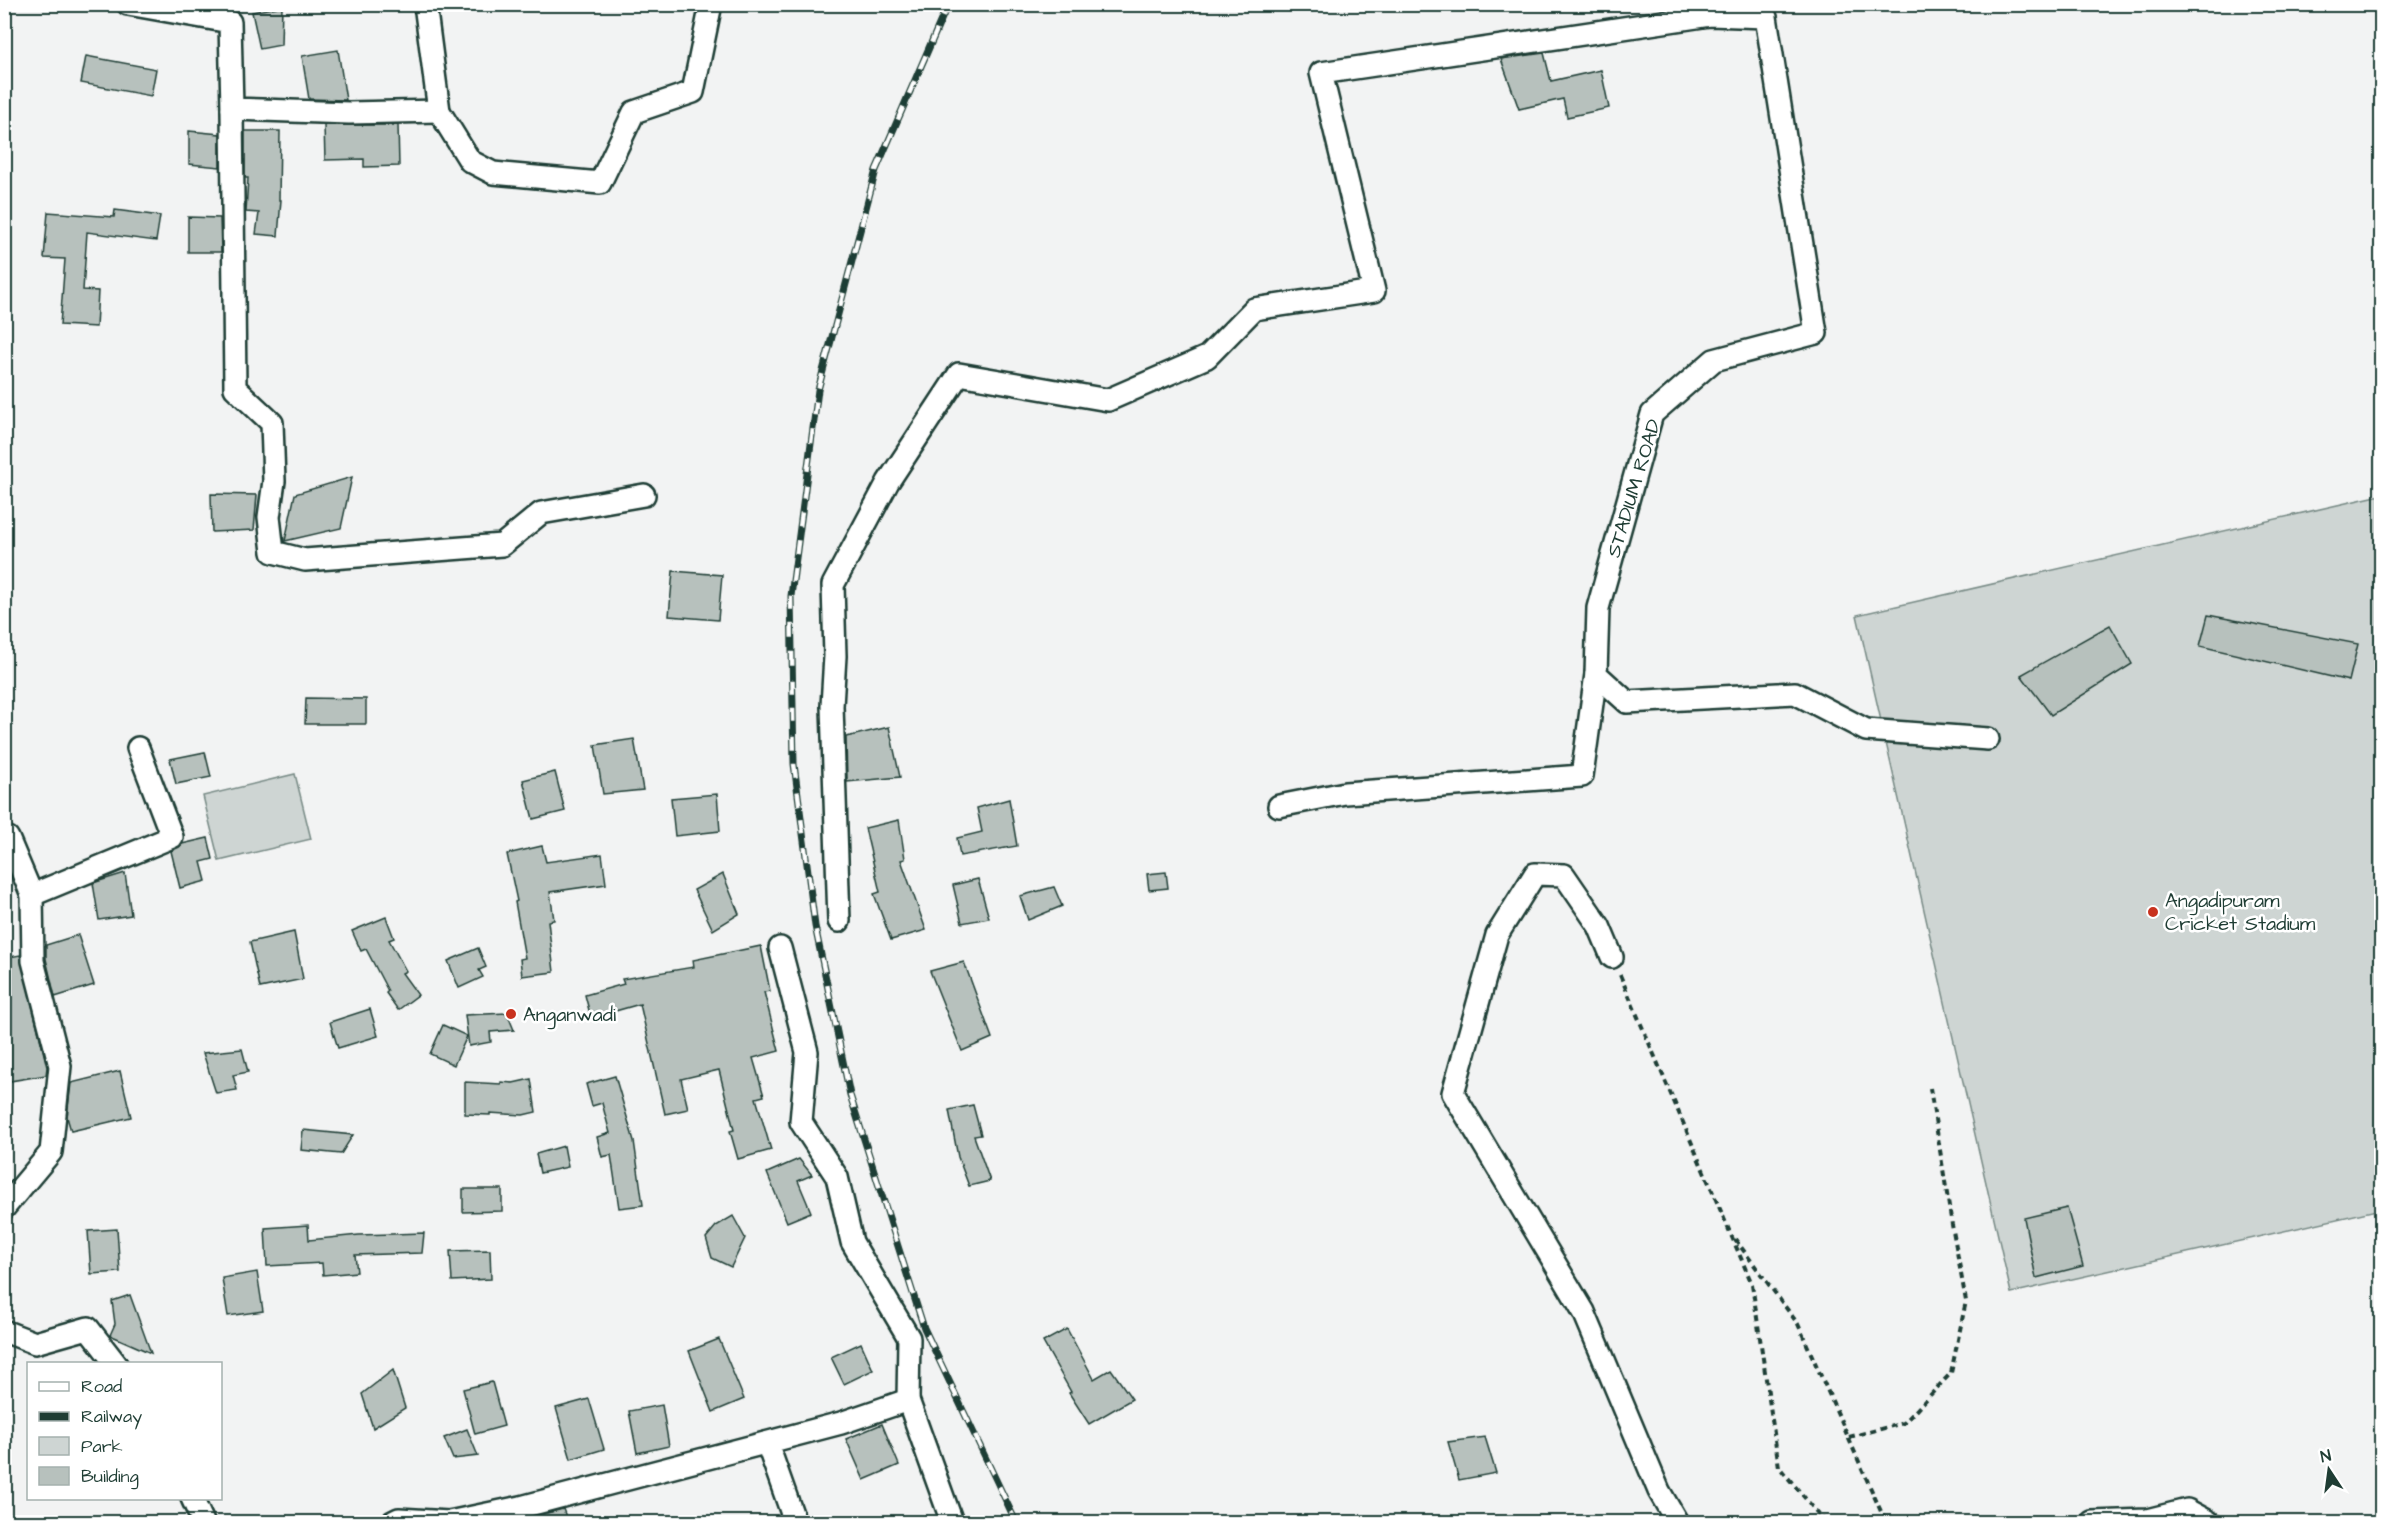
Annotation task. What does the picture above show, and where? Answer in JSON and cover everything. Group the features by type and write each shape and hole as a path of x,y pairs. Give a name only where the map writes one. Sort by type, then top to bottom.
{"street":[{"path":"128,4 230,22 235,388 272,423 274,482 269,517 273,552 305,560 502,545 541,513 644,495"},
{"path":"425,4 439,111 470,161 493,173 600,183 634,112 693,92 711,4"},
{"path":"838,921 832,706 836,656 833,585 888,482 959,374 1108,400 1207,357 1254,309 1374,291 1322,73 1709,10"},
{"name":"STADIUM ROAD","path":"1596,675 1598,608 1652,414 1714,360 1816,333 1766,17 1709,10"},
{"path":"232,109 349,113 439,111"},
{"path":"1596,675 1627,702 1795,693 1866,730 1988,739"},
{"path":"1279,806 1345,793 1582,776 1596,675"},
{"path":"32,895 172,837 138,748"},
{"path":"4,837 8,838 32,895 33,961 60,1066 51,1152 4,1208"},
{"path":"1612,957 1599,926 1564,876 1535,874 1497,935 1453,1092 1584,1312 1659,1491 1677,1522"},
{"path":"780,948 807,1052 801,1122 837,1177 852,1242 909,1338 908,1400 952,1522"},
{"path":"4,1331 35,1343 88,1328 114,1362"},
{"path":"393,1522 399,1519 448,1521 521,1507 841,1423 908,1400"},
{"path":"767,1443 795,1522"},
{"path":"193,1500 203,1522"},
{"path":"2092,1522 2147,1520 2187,1510 2209,1522"}],"path":[{"path":"1612,957 1752,1284 1779,1467 1826,1522"},
{"path":"1849,1437 1904,1423 1951,1373 1966,1301 1930,1088"},
{"path":"1731,1234 1798,1324 1884,1516 1889,1522"}],"green space":[{"name":"Angadipuram Cricket Stadium","path":"2381,495 2381,1209 2011,1293 1857,615"},
{"path":"295,774 311,839 219,861 203,796"}],"building":[{"path":"282,6 281,45 260,49 252,12"},
{"path":"338,50 346,100 309,99 302,56"},
{"path":"1544,53 1551,81 1601,70 1609,108 1567,117 1563,99 1519,109 1501,59"},
{"path":"86,56 156,69 151,96 81,83"},
{"path":"324,125 398,125 399,166 364,167 364,159 325,160"},
{"path":"189,131 220,134 220,167 189,164"},
{"path":"245,131 280,131 279,200 281,200 278,236 256,234 259,213 246,212 248,178 245,178"},
{"path":"115,210 160,216 156,241 87,232 83,290 98,291 96,327 60,325 65,259 44,258 48,212 114,217"},
{"path":"188,217 220,218 221,252 188,252"},
{"path":"352,477 341,528 285,541 295,494"},
{"path":"211,494 257,495 254,530 212,532"},
{"path":"673,571 722,575 718,620 669,616"},
{"path":"2208,615 2358,644 2349,681 2200,646"},
{"path":"2110,625 2132,664 2051,715 2021,675"},
{"path":"306,698 366,699 366,724 305,724"},
{"path":"889,727 900,777 847,782 846,737"},
{"path":"634,739 643,790 603,794 595,745"},
{"path":"205,752 211,777 176,784 170,759"},
{"path":"555,772 565,811 533,819 523,780"},
{"path":"717,794 720,831 675,836 671,798"},
{"path":"1009,799 1017,846 960,856 957,838 982,832 977,808"},
{"path":"899,820 905,859 901,860 926,930 891,940 874,894 880,892 865,828"},
{"path":"208,838 213,859 201,862 206,881 180,888 171,851 182,844"},
{"path":"542,846 546,862 602,854 606,884 550,892 554,920 548,921 554,972 522,976 520,959 525,958 515,902 517,901 507,854"},
{"path":"1166,872 1168,888 1149,890 1147,874"},
{"path":"125,873 131,915 99,920 93,883"},
{"path":"723,874 739,914 713,930 694,890"},
{"path":"978,879 989,918 962,923 953,885"},
{"path":"1054,887 1062,906 1028,920 1020,896"},
{"path":"386,917 394,938 389,940 406,971 402,973 418,995 398,1010 386,993 388,991 366,949 361,951 352,931"},
{"path":"294,932 303,979 260,988 250,942"},
{"path":"78,935 94,985 55,997 46,959 46,945"},
{"path":"761,946 770,991 764,992 779,1051 753,1058 764,1096 756,1098 771,1150 738,1159 730,1131 734,1130 719,1070 681,1079 688,1109 665,1114 640,1004 591,1018 585,995 624,984 622,979 694,967 693,960"},
{"path":"478,948 486,967 479,970 483,977 459,988 448,961"},
{"path":"20,955 47,1067 46,1075 4,1082 4,958"},
{"path":"964,962 992,1038 962,1051 930,971"},
{"path":"370,1009 378,1036 338,1048 330,1022"},
{"path":"507,1013 514,1030 490,1032 491,1042 469,1046 465,1015"},
{"path":"443,1025 467,1036 454,1065 430,1054"},
{"path":"242,1049 248,1072 233,1075 237,1090 216,1093 203,1053"},
{"path":"120,1071 131,1117 71,1131 67,1117 71,1083"},
{"path":"615,1076 634,1141 643,1205 619,1208 611,1155 602,1157 597,1137 610,1133 602,1103 592,1106 586,1084"},
{"path":"531,1079 536,1112 523,1115 465,1114 465,1082 501,1084 501,1082 513,1083"},
{"path":"973,1105 981,1135 974,1136 990,1181 969,1186 958,1157 949,1110"},
{"path":"303,1130 353,1135 341,1154 301,1150"},
{"path":"564,1146 568,1167 540,1173 536,1154"},
{"path":"799,1159 812,1175 798,1181 811,1212 787,1222 767,1173"},
{"path":"463,1189 502,1189 502,1211 463,1212"},
{"path":"2067,1208 2083,1266 2036,1278 2024,1218"},
{"path":"733,1216 745,1238 731,1267 712,1258 706,1238 716,1226"},
{"path":"308,1225 309,1240 359,1235 424,1233 422,1253 355,1255 357,1272 323,1275 322,1263 267,1266 265,1228"},
{"path":"117,1229 120,1272 91,1274 88,1231"},
{"path":"490,1250 491,1279 452,1281 450,1251"},
{"path":"257,1272 263,1311 228,1316 222,1278"},
{"path":"130,1295 151,1353 110,1335 115,1324 112,1301"},
{"path":"1067,1329 1094,1379 1111,1369 1132,1399 1089,1424 1069,1393 1071,1392 1043,1342"},
{"path":"719,1339 744,1399 713,1412 689,1351"},
{"path":"861,1343 873,1370 844,1384 831,1357"},
{"path":"393,1370 405,1408 373,1428 362,1394"},
{"path":"492,1382 504,1426 475,1434 463,1389"},
{"path":"589,1399 604,1449 571,1459 556,1408"},
{"path":"662,1405 669,1446 637,1453 629,1411"},
{"path":"882,1424 899,1465 864,1480 846,1439"},
{"path":"467,1429 478,1456 453,1459 444,1438"},
{"path":"1485,1437 1496,1473 1459,1480 1448,1442"},
{"path":"563,1509 568,1522 512,1522"}],"railway":[{"path":"948,4 876,170 818,390 791,596 794,764 815,926 850,1095 924,1328 1016,1522"}],"place":[{"name":"Angadipuram Cricket Stadium","path":"2153,912"},
{"name":"Anganwadi","path":"511,1014"}]}
